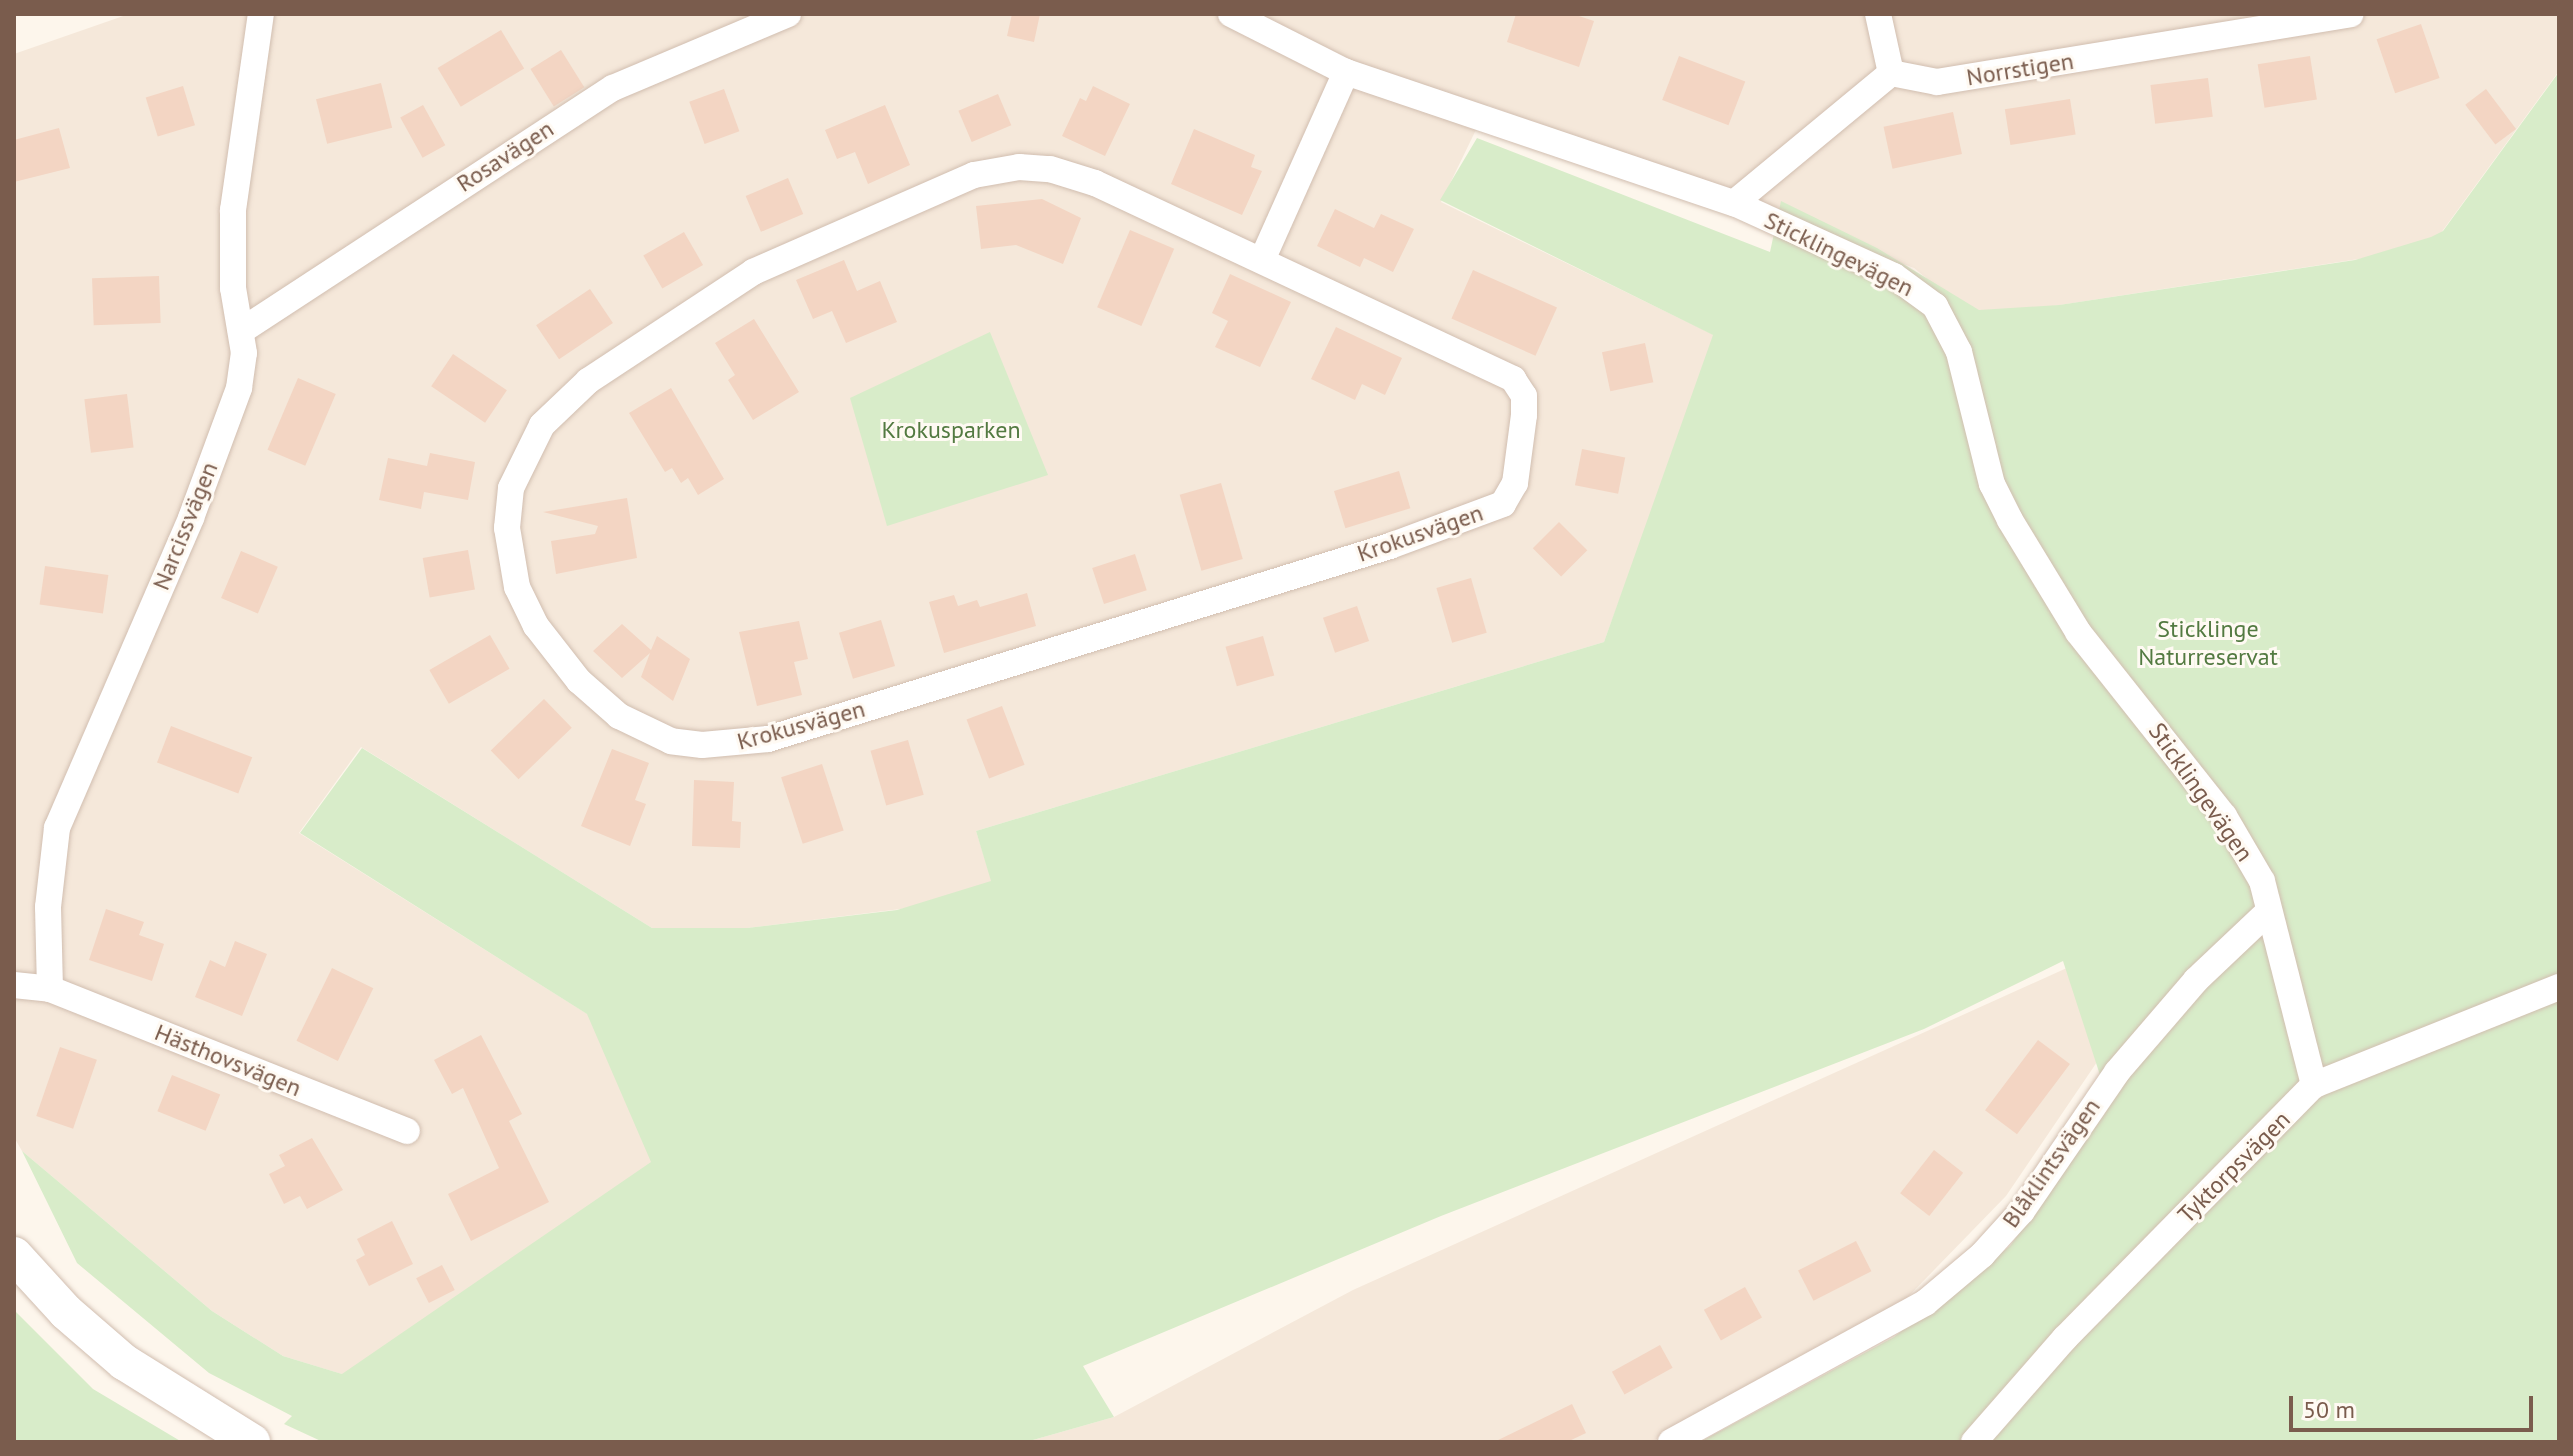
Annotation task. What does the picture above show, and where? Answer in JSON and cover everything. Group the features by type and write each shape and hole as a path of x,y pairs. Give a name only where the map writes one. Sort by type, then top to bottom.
{"street":[{"name":"Narcissvägen","path":"50,989 48,907 57,828 191,518 239,388 244,353 233,288 233,210 261,14"},
{"name":"Rosavägen","path":"241,331 613,88 788,14"},
{"name":"Sticklingevägen","path":"1231,14 1346,72 1734,203 1894,276 1935,306 1959,352 1992,484 2010,520 2078,632 2154,723 2224,816 2262,881 2314,1085"},
{"path":"1734,203 1891,73 1878,14"},
{"name":"Norrstigen","path":"1891,73 1937,82 2350,14"},
{"path":"1262,260 1346,72"},
{"name":"Krokusvägen","path":"1019,167 1060,172 1262,260 1513,379 1524,396 1524,415 1515,483 1503,504 1390,546 735,745 671,741 619,716 579,681 536,626 517,587 507,528 511,488 542,425 588,381 753,272 974,175 1019,167"},
{"name":"Blåklintsvägen","path":"1671,1442 1857,1344 1925,1303 1982,1255 2022,1211 2117,1072 2196,980 2269,911"},
{"path":"14,985 50,989"},
{"name":"Tyktorpsvägen","path":"1974,1442 2065,1338 2314,1085 2559,987"},
{"name":"Hästhovsvägen","path":"50,989 407,1131"},
{"path":"14,1255 66,1312 124,1362 252,1442"}],"shaded area":[{"path":"129,14 2559,14 2559,71 2430,248 1975,318 1914,268 1488,105 1441,202 1716,336 1604,642 976,831 997,897 747,928 652,928 361,747 299,833 624,1037 684,1146 345,1375 283,1356 212,1311 22,1151 14,1137 14,54"},
{"path":"2069,967 2097,1062 2006,1196 1900,1305 1651,1442 1026,1442 1114,1417 1353,1290"}],"green space":[{"name":"Sticklinge Naturreservat","path":"2559,72 2559,1442 1700,1442 1894,1337 2010,1246 2110,1106 2063,961 1924,1029 1441,1216 1083,1366 1114,1417 1026,1442 323,1442 284,1424 292,1416 209,1373 77,1263 22,1151 212,1311 283,1356 342,1374 651,1162 587,1014 300,833 362,748 652,928 747,928 897,910 991,881 976,831 1604,642 1713,335 1440,200 1477,138 1770,252 1781,201 1877,248 1979,310 2059,305 2355,260 2431,237 2443,231"},
{"name":"Krokusparken","path":"990,332 1048,475 887,526 850,398"},
{"path":"14,1310 93,1389 182,1442 14,1442"}],"building":[{"path":"1012,14 1040,14 1034,42 1007,36"},
{"path":"1516,14 1573,14 1594,21 1579,67 1507,42"},
{"path":"2421,24 2440,78 2395,93 2377,39"},
{"path":"501,30 524,69 461,107 438,68"},
{"path":"561,50 584,87 554,106 530,69"},
{"path":"1679,56 1745,81 1728,125 1662,100"},
{"path":"2310,56 2317,99 2265,108 2258,64"},
{"path":"2208,78 2213,117 2155,124 2150,85"},
{"path":"381,83 392,128 327,144 316,99"},
{"path":"183,86 195,125 158,137 146,97"},
{"path":"1093,86 1130,104 1105,156 1062,136 1080,98 1086,101"},
{"path":"724,89 739,131 705,144 689,102"},
{"path":"2486,89 2516,129 2495,145 2465,105"},
{"path":"998,94 1011,125 972,142 958,111"},
{"path":"2070,99 2076,135 2010,145 2005,109"},
{"path":"423,105 445,145 423,158 400,118"},
{"path":"885,105 910,165 868,184 855,152 837,159 825,130"},
{"path":"1953,112 1962,154 1892,169 1884,127"},
{"path":"59,128 70,168 14,182 14,140"},
{"path":"1194,129 1255,155 1251,167 1262,171 1242,215 1171,184"},
{"path":"788,178 803,214 761,232 746,196"},
{"path":"1042,199 1081,218 1063,264 1016,245 981,249 976,206"},
{"path":"1335,209 1374,228 1381,214 1414,229 1393,272 1364,258 1360,267 1317,246"},
{"path":"1130,230 1174,249 1141,326 1097,307"},
{"path":"684,232 703,265 662,288 643,256"},
{"path":"844,260 857,291 880,281 897,322 846,343 832,311 813,319 796,280"},
{"path":"1473,270 1557,307 1535,356 1451,318"},
{"path":"1230,274 1291,302 1260,367 1215,347 1228,321 1212,313"},
{"path":"159,276 161,323 94,325 92,278"},
{"path":"590,289 613,323 559,359 536,325"},
{"path":"754,319 799,392 753,420 728,380 735,375 715,343"},
{"path":"1336,327 1402,358 1385,395 1362,384 1355,400 1311,379"},
{"path":"1645,343 1653,382 1610,391 1602,352"},
{"path":"453,354 507,390 485,423 431,386"},
{"path":"298,378 336,394 305,466 268,450"},
{"path":"671,388 724,479 698,495 688,478 681,483 672,468 665,472 629,413"},
{"path":"127,394 134,448 91,453 84,399"},
{"path":"1582,449 1625,457 1618,494 1575,485"},
{"path":"430,453 475,462 468,500 424,492 421,509 379,500 388,458 427,466"},
{"path":"1399,471 1410,508 1345,528 1334,491"},
{"path":"1221,483 1243,559 1201,571 1180,495"},
{"path":"627,498 637,558 556,574 551,541 595,534 598,526 543,512"},
{"path":"1559,522 1587,550 1561,576 1533,548"},
{"path":"468,550 475,589 430,597 423,558"},
{"path":"241,551 278,567 258,614 221,598"},
{"path":"1135,554 1147,590 1104,604 1092,568"},
{"path":"45,566 108,575 103,614 40,605"},
{"path":"1471,578 1487,633 1452,643 1436,588"},
{"path":"1027,593 1036,626 944,653 929,602 954,595 958,606 977,600 980,607"},
{"path":"1357,606 1369,641 1335,653 1323,618"},
{"path":"881,620 895,666 853,679 839,633"},
{"path":"799,621 808,659 794,662 802,695 757,706 739,632"},
{"path":"622,624 651,650 657,636 690,659 673,701 641,677 650,653 622,678 593,651"},
{"path":"490,635 510,669 449,704 429,670"},
{"path":"1263,636 1274,675 1237,686 1226,647"},
{"path":"544,699 572,728 519,779 491,750"},
{"path":"1002,706 1025,765 989,778 967,720"},
{"path":"171,726 252,757 238,794 157,762"},
{"path":"908,740 924,795 886,806 871,751"},
{"path":"612,749 649,763 635,800 646,804 630,846 581,826"},
{"path":"822,764 844,831 803,844 781,777"},
{"path":"694,780 734,782 732,821 741,822 740,848 692,846"},
{"path":"106,909 144,922 139,935 164,944 152,981 89,960"},
{"path":"235,941 267,954 242,1016 195,997 210,960 225,967"},
{"path":"332,968 373,988 338,1061 296,1041"},
{"path":"481,1035 522,1114 509,1121 549,1202 471,1241 448,1194 499,1168 463,1088 452,1094 434,1060"},
{"path":"2038,1040 2070,1064 2017,1134 1985,1110"},
{"path":"60,1047 97,1060 73,1129 36,1116"},
{"path":"172,1075 220,1094 206,1131 157,1111"},
{"path":"312,1138 343,1190 307,1209 300,1196 284,1204 269,1174 285,1166 279,1155"},
{"path":"1934,1150 1963,1173 1929,1216 1900,1193"},
{"path":"392,1221 413,1264 369,1286 356,1260 365,1255 357,1239"},
{"path":"1856,1241 1871,1271 1814,1301 1798,1271"},
{"path":"442,1265 455,1290 429,1303 416,1278"},
{"path":"1745,1287 1762,1318 1721,1340 1704,1310"},
{"path":"1660,1345 1673,1368 1625,1394 1612,1372"},
{"path":"1572,1404 1586,1433 1567,1442 1494,1442"}]}
